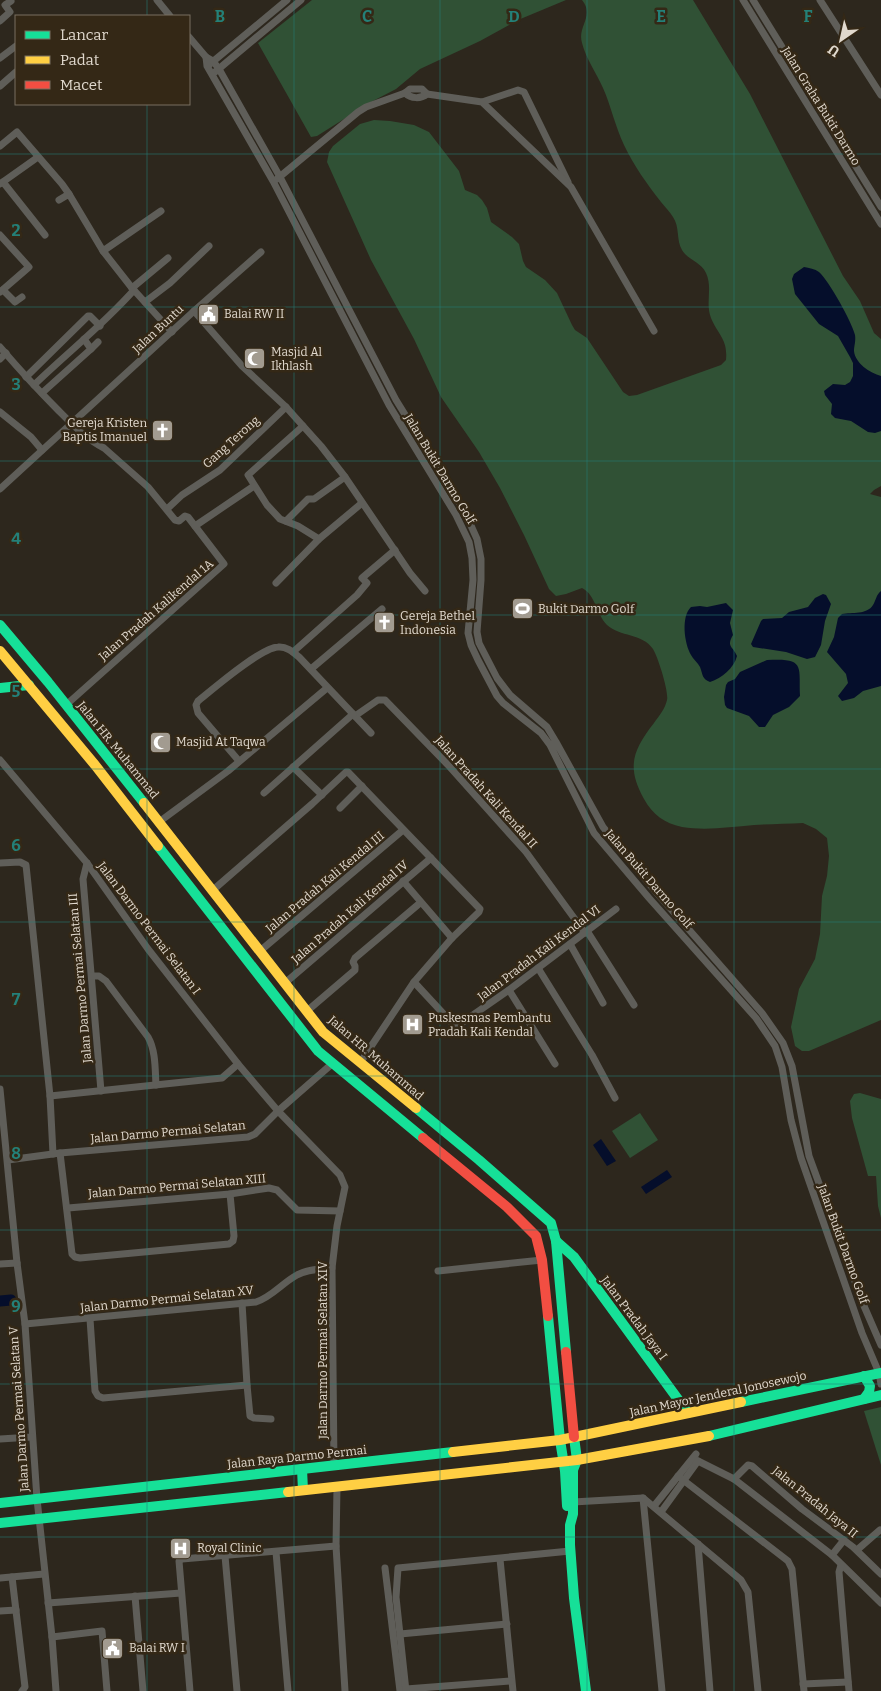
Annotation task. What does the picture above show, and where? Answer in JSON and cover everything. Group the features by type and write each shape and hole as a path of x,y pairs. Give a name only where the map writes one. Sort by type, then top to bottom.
{"main road":[{"name":"Jalan HR. Muhammad","path":"0,624 107,756 324,1032 479,1160 540,1212 550,1223 556,1241 577,1460 573,1470 573,1514 570,1518"},
{"path":"0,651 95,765 318,1051 507,1207 536,1236 542,1260 567,1514 570,1518 570,1551 586,1691"},
{"path":"0,688 29,685"},
{"path":"95,765 107,756"},
{"path":"182,875 191,871 193,866"},
{"path":"196,893 199,888 210,886"},
{"path":"374,1097 381,1094 386,1084"},
{"name":"Jalan Pradah Jaya I","path":"556,1241 574,1257 688,1414"},
{"name":"Jalan Mayor Jenderal Jonosewojo","path":"560,1440 880,1373"},
{"path":"864,1376 870,1386 869,1392 864,1399"},
{"path":"0,1523 577,1460 694,1439 881,1395"},
{"name":"Jalan Raya Darmo Permai","path":"0,1503 560,1440"},
{"path":"302,1469 303,1490"}],"street":[{"path":"10,0 5,5 15,19"},
{"path":"157,0 169,15"},
{"path":"210,64 287,0"},
{"path":"212,74 301,0"},
{"name":"Jalan Graha Bukit Darmo","path":"743,0 881,224"},
{"name":"Jalan Graha Bukit Darmo","path":"753,0 881,207"},
{"path":"820,0 881,95"},
{"path":"0,22 10,12"},
{"name":"Jalan Bukit Darmo Golf","path":"190,39 210,64 212,74 273,181 388,405 456,515 468,542 472,558 473,580 468,633 470,646 497,696 541,733 550,745 594,833 756,1018 775,1046 782,1067 801,1158 854,1310 880,1373 881,1384"},
{"path":"0,58 15,47"},
{"name":"Jalan Bukit Darmo Golf","path":"210,64 219,69 280,177 396,400 464,510 477,539 481,558 477,632 480,643 497,678 510,695 547,727 603,827 656,892 762,1013 782,1042 792,1066 809,1156 864,1306 880,1343"},
{"path":"0,86 15,73"},
{"path":"273,181 358,112 405,93 410,89 422,89 427,94 482,102 518,90 524,92 571,187 654,331"},
{"path":"482,102 571,187"},
{"path":"0,146 17,132 62,184 103,251 133,289 172,332"},
{"path":"841,159 849,154"},
{"path":"38,157 1,183 45,235"},
{"path":"59,200 69,194"},
{"path":"103,251 161,211"},
{"path":"0,235 28,266 28,269 1,291 15,302 22,297"},
{"path":"145,302 170,283 209,246"},
{"name":"Jalan Buntu","path":"0,489 261,252"},
{"path":"34,385 100,326 133,289 168,258"},
{"path":"194,311 242,366 286,407 303,426 345,477 425,591"},
{"path":"26,377 88,316 100,326"},
{"path":"84,339 91,349"},
{"path":"42,393 98,342"},
{"path":"0,347 3,356 72,423 148,487 175,520 179,521 187,516 195,526 254,486"},
{"name":"Gang Terong","path":"166,509 182,495 220,470 286,407"},
{"path":"0,412 30,437 42,450"},
{"path":"303,426 248,476 267,505 280,518 319,539"},
{"path":"286,521 308,499 314,499 345,477"},
{"path":"276,583 319,539 362,503"},
{"name":"Jalan Pradah Kalikendal 1A","path":"66,705 224,565 224,562 195,526"},
{"path":"293,652 357,595 366,583 362,578 395,550"},
{"path":"311,669 382,609"},
{"path":"239,761 198,713 196,705 198,701 231,674 266,651 279,647 293,652 371,733"},
{"path":"159,822 239,761 327,688"},
{"name":"Jalan Pradah Kali Kendal II","path":"354,715 378,700 385,700 448,765 526,852 586,932"},
{"path":"264,793 354,715"},
{"name":"Jalan Darmo Permai Selatan I","path":"0,760 87,863 148,949 238,1064 278,1111"},
{"path":"293,766 322,795"},
{"path":"210,886 322,795 346,772 350,773 480,909 414,982 360,1063"},
{"path":"340,808 362,786"},
{"name":"Jalan Pradah Kali Kendal III","path":"260,951 403,830"},
{"name":"Jalan Pradah Kali Kendal IV","path":"285,983 431,858"},
{"path":"0,863 20,862 26,865 56,1153 68,1208 72,1254 80,1258 228,1244 233,1241 234,1236 230,1194"},
{"name":"Jalan Darmo Permai Selatan III","path":"87,863 83,879 101,1091"},
{"path":"403,881 452,938"},
{"path":"307,1011 355,970 353,962 355,958 420,902"},
{"name":"Jalan Pradah Kali Kendal VI","path":"414,982 455,1025 460,1024 509,990 616,909"},
{"path":"586,932 634,1005"},
{"path":"570,944 603,1003"},
{"path":"538,968 592,1055 615,1098"},
{"path":"92,976 99,976 106,982 148,1037 154,1055 156,1085"},
{"path":"509,990 555,1064"},
{"name":"Jalan Darmo Permai Selatan","path":"8,1160 56,1153 248,1137 255,1134 278,1111 333,1063"},
{"path":"50,1096 222,1078 238,1064"},
{"name":"Jalan Darmo Permai Selatan V","path":"0,1089 17,1263 25,1324 37,1499 56,1691"},
{"name":"Jalan Darmo Permai Selatan XIV","path":"278,1111 340,1175 345,1186 332,1268 334,1465"},
{"name":"Jalan Darmo Permai Selatan XIII","path":"68,1208 230,1194 273,1188 297,1210 340,1211"},
{"path":"438,1271 542,1260"},
{"path":"0,1264 17,1263"},
{"name":"Jalan Darmo Permai Selatan XV","path":"25,1324 256,1302 265,1298 297,1275 312,1270 332,1268"},
{"path":"242,1303 250,1416 270,1419"},
{"path":"854,1310 864,1306"},
{"path":"90,1318 95,1391 98,1396 103,1398 247,1385"},
{"path":"868,1347 880,1343"},
{"path":"0,1439 32,1437"},
{"path":"660,1512 697,1458 694,1439"},
{"path":"697,1458 734,1479 832,1555 881,1603"},
{"name":"Jalan Pradah Jaya II","path":"734,1479 750,1465 810,1515 857,1550 881,1574"},
{"path":"654,1506 681,1479"},
{"path":"681,1479 788,1561 792,1569 803,1688 848,1682"},
{"path":"337,1487 336,1546 345,1691"},
{"path":"573,1502 643,1498 745,1585 748,1592 758,1691"},
{"path":"643,1498 662,1691"},
{"path":"857,1550 880,1530"},
{"path":"832,1555 844,1540"},
{"path":"698,1544 710,1691"},
{"path":"190,1691 179,1561 182,1559 336,1546"},
{"path":"404,1690 396,1597 398,1568 570,1551"},
{"path":"276,1552 288,1691"},
{"path":"225,1556 237,1691"},
{"path":"500,1559 513,1691"},
{"path":"841,1565 839,1572 849,1691"},
{"path":"385,1568 404,1690"},
{"path":"0,1578 44,1574"},
{"path":"12,1577 25,1687 22,1691"},
{"path":"48,1603 181,1593"},
{"path":"135,1596 143,1691"},
{"path":"0,1611 16,1610"},
{"path":"400,1634 507,1624"},
{"path":"52,1637 102,1631 107,1691"},
{"path":"404,1690 511,1681"}],"green space":[{"path":"312,0 566,0 518,20 480,41 420,69 396,89 371,102 317,136 311,137 258,43"},
{"name":"Bukit Darmo Golf","path":"582,0 693,0 750,94 843,276 860,301 874,333 881,339 881,486 870,494 881,497 881,1020 809,1051 802,1051 795,1046 791,1027 799,989 815,959 820,934 822,896 829,856 827,838 816,829 803,823 709,829 682,827 670,823 655,814 647,805 638,788 634,759 641,742 662,712 667,700 665,682 655,653 643,640 618,632 607,625 587,591 582,588 556,596 549,589 500,488 479,452 441,397 414,339 371,260 327,162 329,152 333,146 360,124 374,120 390,121 414,125 429,132 459,171 465,190 477,195 482,200 487,208 491,222 519,244 526,267 545,280 557,293 575,330 587,338 623,392 629,396 637,395 721,365 726,360 726,353 724,342 709,312 709,284 706,273 701,266 682,250 675,221 641,175 624,145 606,95 582,43 581,37 587,11"},
{"path":"860,1093 881,1099 881,1218 878,1206 876,1176 868,1176 852,1118 850,1101 854,1094"},
{"path":"640,1113 658,1140 630,1158 612,1131"},
{"path":"881,1407 881,1465 864,1411"}],"water":[{"path":"804,267 819,272 834,292 853,329 855,337 854,351 857,360 872,373 881,376 881,431 875,433 868,432 851,421 835,418 831,414 832,404 824,391 833,384 845,385 850,382 853,376 853,363 838,336 819,324 795,294 792,279 794,274"},
{"path":"881,591 881,686 863,691 854,698 842,701 838,696 848,683 846,674 827,652 834,637 838,618 842,614 867,610 873,605"},
{"path":"823,594 826,595 831,604 825,621 821,645 815,657 807,659 786,652 753,647 751,644 763,619 782,618 789,612 808,607 815,598"},
{"path":"726,603 733,610 730,623 733,635 730,644 737,656 727,672 710,682 704,678 700,667 689,650 685,637 686,617 691,607 707,607"},
{"path":"767,660 788,660 794,662 799,670 800,696 789,707 773,715 765,727 759,727 749,716 727,708 724,697 728,682 735,679 740,672"},
{"path":"601,1139 616,1161 607,1166 593,1145"},
{"path":"667,1170 672,1177 646,1194 641,1187"}],"waterway":[{"path":"0,1301 11,1300"}],"traffic: fast":[{"path":"0,625 144,803"},
{"path":"0,688 29,685"},
{"path":"158,846 318,1051 423,1138"},
{"path":"416,1108 551,1223 556,1241 566,1352"},
{"path":"556,1241 574,1257 688,1413"},
{"path":"548,1316 560,1440"},
{"path":"741,1402 881,1373"},
{"path":"864,1376 870,1386 869,1392 864,1399"},
{"path":"709,1436 881,1395"},
{"path":"574,1437 577,1460 573,1470 573,1514 570,1525 570,1545 574,1598 586,1691"},
{"path":"560,1440 565,1471 567,1506"},
{"path":"0,1503 453,1452"},
{"path":"302,1469 303,1490"},
{"path":"0,1523 288,1492"}],"traffic: slow":[{"path":"0,651 95,765 158,846"},
{"path":"144,803 323,1032 416,1108"},
{"path":"453,1452 560,1440 741,1402"},
{"path":"288,1492 577,1460 709,1436"}],"traffic: jam":[{"path":"423,1138 507,1207 536,1236 542,1260 548,1316"},
{"path":"566,1352 574,1437"}],"place":[{"name":"Balai RW II","path":"208,314"},
{"name":"Masjid Al Ikhlash","path":"255,359"},
{"name":"Gereja Kristen Baptis Imanuel","path":"163,430"},
{"name":"Bukit Darmo Golf","path":"522,609"},
{"name":"Gereja Bethel Indonesia","path":"384,623"},
{"name":"Masjid At Taqwa","path":"160,742"},
{"name":"Puskesmas Pembantu Pradah Kali Kendal","path":"412,1025"},
{"name":"Royal Clinic","path":"181,1548"},
{"name":"Balai RW I","path":"113,1648"}]}
